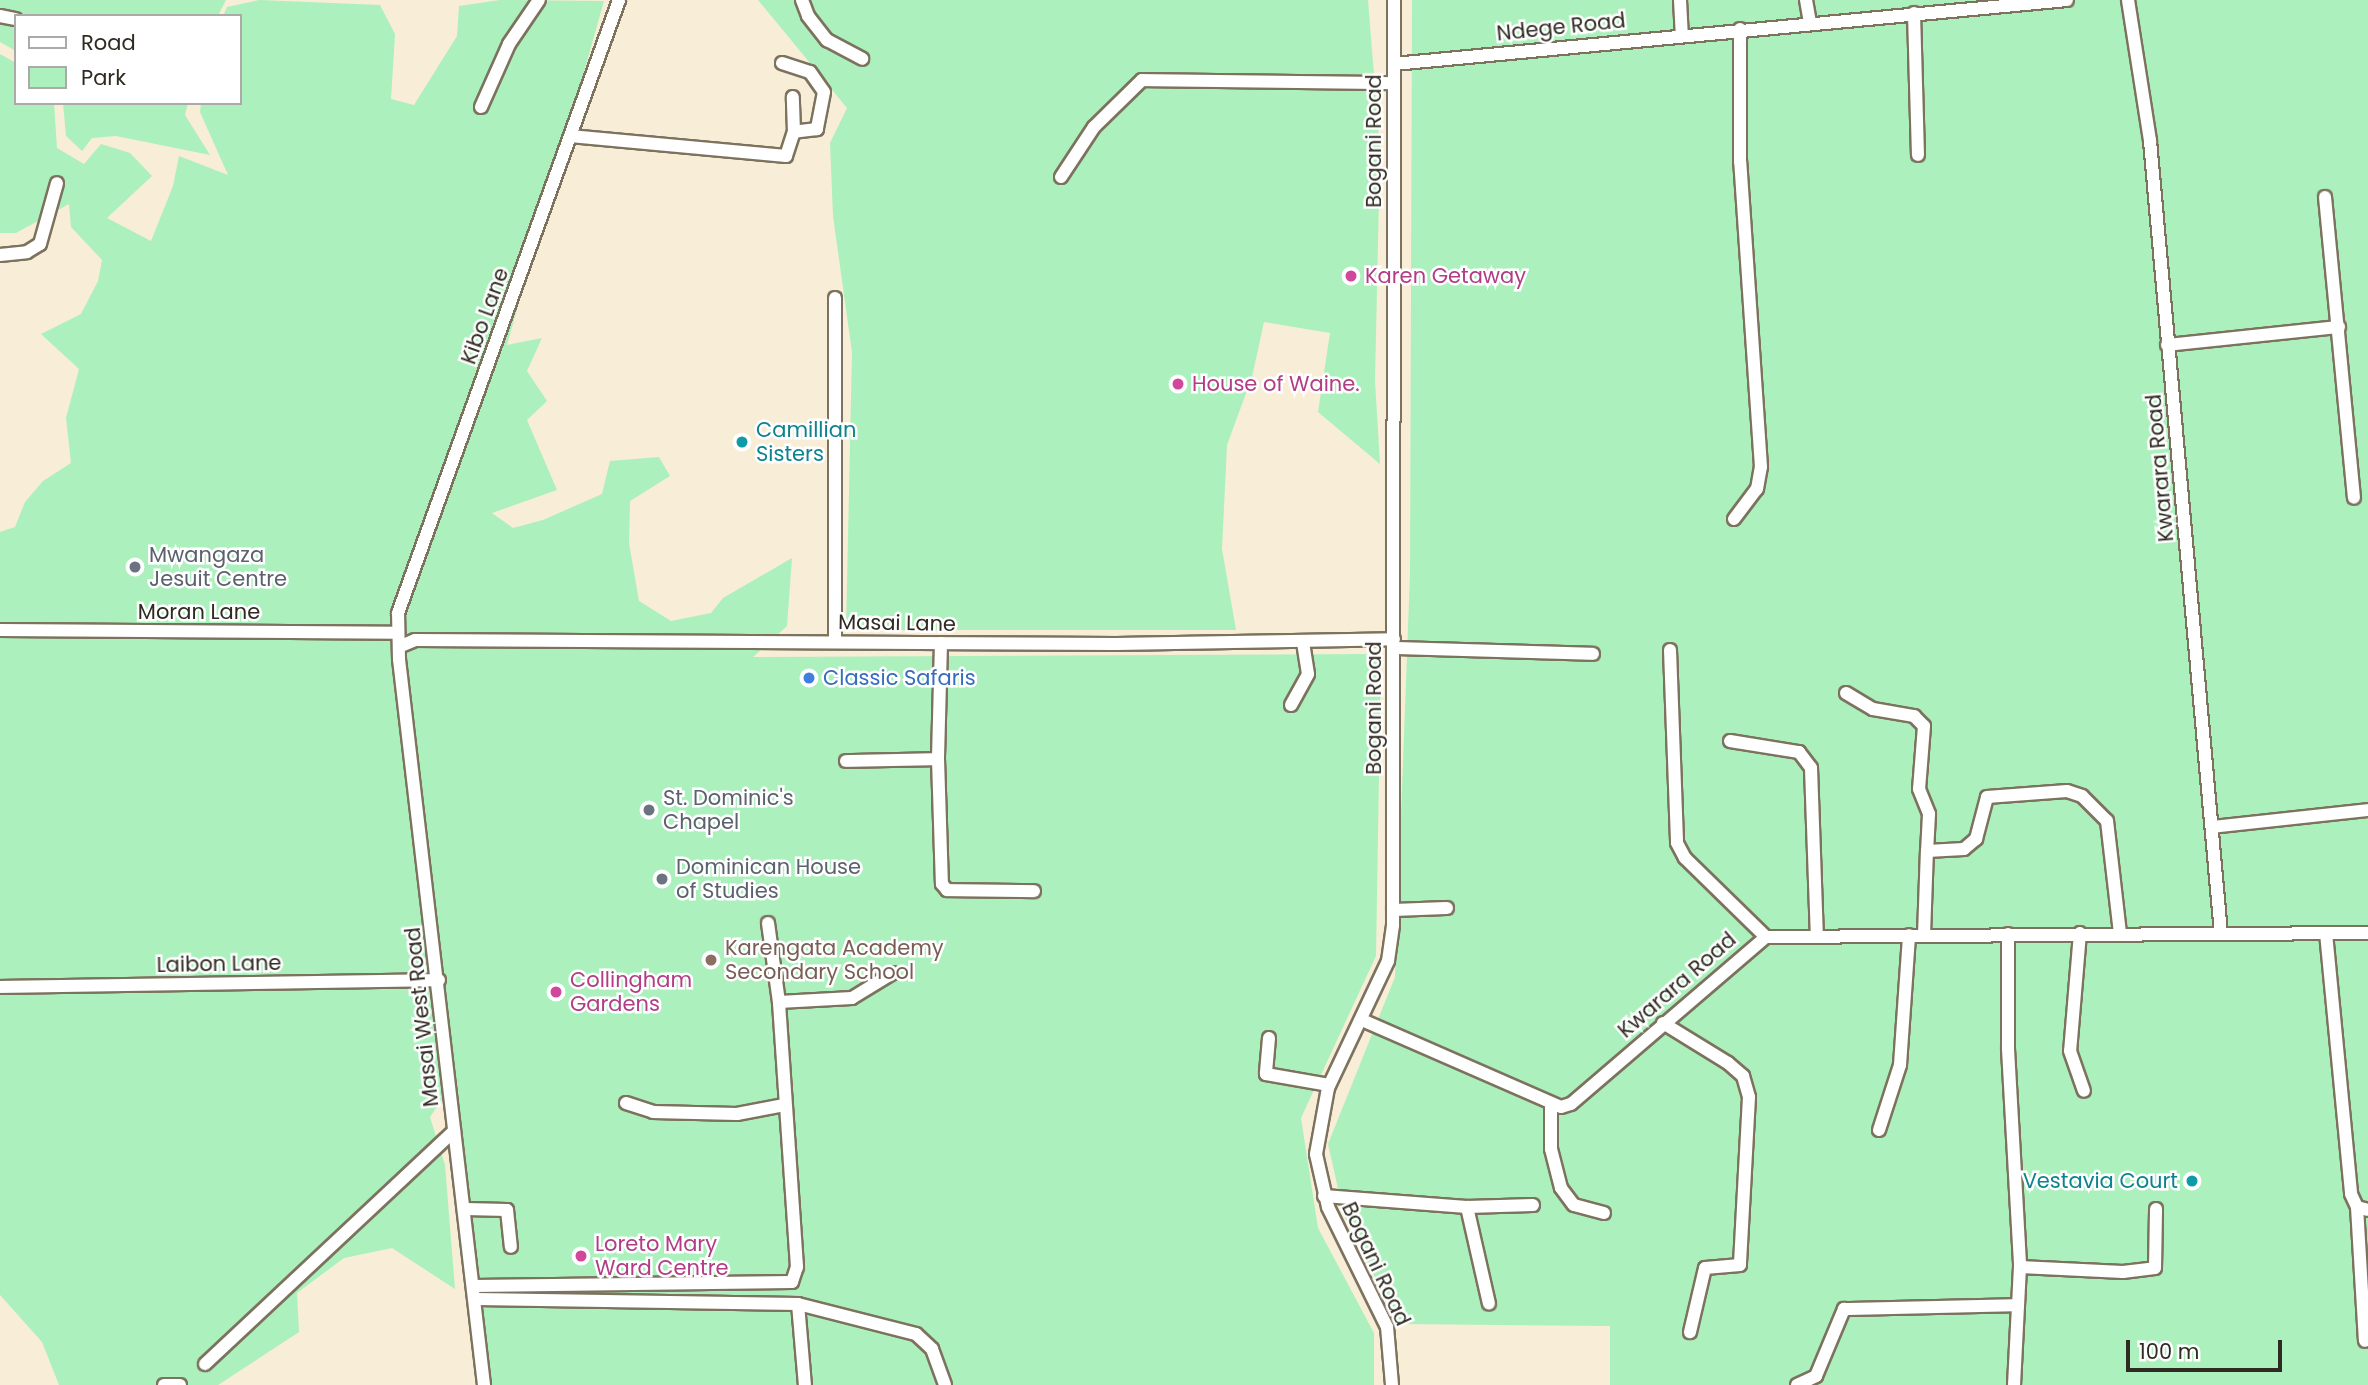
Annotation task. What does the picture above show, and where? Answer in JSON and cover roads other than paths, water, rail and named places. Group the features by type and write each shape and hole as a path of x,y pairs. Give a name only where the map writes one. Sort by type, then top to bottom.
{"street":[{"path":"481,107 509,44 539,0"},
{"name":"Kibo Lane","path":"399,639 398,613 415,560 619,0"},
{"path":"802,0 808,16 827,40 862,59"},
{"name":"Bogani Road","path":"1392,1385 1387,1327 1347,1253 1324,1196 1317,1144 1329,1085 1388,961 1393,910 1394,0"},
{"path":"1680,0 1682,35"},
{"path":"1806,0 1810,22"},
{"name":"Ndege Road","path":"1394,64 1810,22 2067,0"},
{"name":"Kwarara Road","path":"2128,0 2150,141 2221,933"},
{"path":"1914,13 1918,155"},
{"path":"1734,519 1757,489 1761,467 1740,162 1740,29"},
{"path":"782,63 810,72 824,92 817,129 794,132"},
{"path":"1061,177 1094,127 1142,80 1393,83"},
{"path":"570,136 786,156 794,132 793,97"},
{"path":"0,255 27,252 40,244 57,183"},
{"path":"2325,197 2354,498"},
{"path":"835,298 835,642"},
{"path":"2167,345 2339,327"},
{"name":"Moran Lane","path":"0,629 399,639"},
{"name":"Masai Lane","path":"399,639 941,643 1303,641 1593,654"},
{"name":"Masai West Road","path":"399,639 398,659 439,980 484,1385"},
{"path":"1291,705 1308,674 1303,641"},
{"path":"941,643 938,759 944,888 1034,891"},
{"path":"1670,650 1676,843 1685,858 1766,937"},
{"path":"1846,694 1874,709 1914,716 1924,726 1919,789 1929,814 1924,935"},
{"path":"1730,740 1799,752 1811,768 1817,936"},
{"path":"846,761 938,759"},
{"path":"1927,850 1964,849 1976,839 1987,797 1992,795 2067,791 2082,796 2107,821 2120,933"},
{"path":"2212,827 2368,810"},
{"path":"1393,910 1447,908"},
{"path":"475,1292 792,1282 797,1267 779,1002 768,923"},
{"path":"2080,933 2070,1051 2084,1091"},
{"path":"2326,933 2351,1194 2363,1208 2365,1341"},
{"name":"Kwarara Road","path":"1551,1106 1571,1104 1766,937 2368,933"},
{"path":"2008,934 2008,1049 2020,1267 2014,1385"},
{"path":"1879,1130 1900,1065 1909,935"},
{"path":"779,1002 852,998 893,973"},
{"name":"Laibon Lane","path":"0,987 439,980"},
{"path":"1362,1020 1551,1106 1550,1149 1560,1188 1574,1205 1604,1213"},
{"path":"1663,1023 1728,1063 1743,1076 1748,1097 1740,1265 1705,1268 1690,1332"},
{"path":"1269,1038 1266,1074 1329,1085"},
{"path":"626,1103 653,1112 737,1114 784,1105"},
{"path":"205,1364 454,1131"},
{"path":"1324,1196 1468,1207 1533,1205"},
{"path":"1468,1207 1489,1304"},
{"path":"465,1209 507,1210 511,1247"},
{"path":"2020,1267 2123,1272 2155,1268 2156,1209"},
{"path":"475,1292 798,1304 916,1334 932,1349 945,1385"},
{"path":"798,1304 805,1385"},
{"path":"1797,1385 1816,1376 1844,1309 2018,1305"},
{"path":"163,1385 180,1385"}],"place":[{"name":"Karen Getaway","path":"1351,276"},
{"name":"House of Waine.","path":"1178,384"},
{"name":"Camillian Sisters","path":"742,442"},
{"name":"Mwangaza Jesuit Centre","path":"135,567"},
{"name":"Classic Safaris","path":"809,678"},
{"name":"St. Dominic's Chapel","path":"649,810"},
{"name":"Dominican House of Studies","path":"662,879"},
{"name":"Karengata Academy Secondary School","path":"711,960"},
{"name":"Collingham Gardens","path":"556,992"},
{"name":"Vestavia Court","path":"2192,1181"},
{"name":"Loreto Mary Ward Centre","path":"581,1256"}]}
